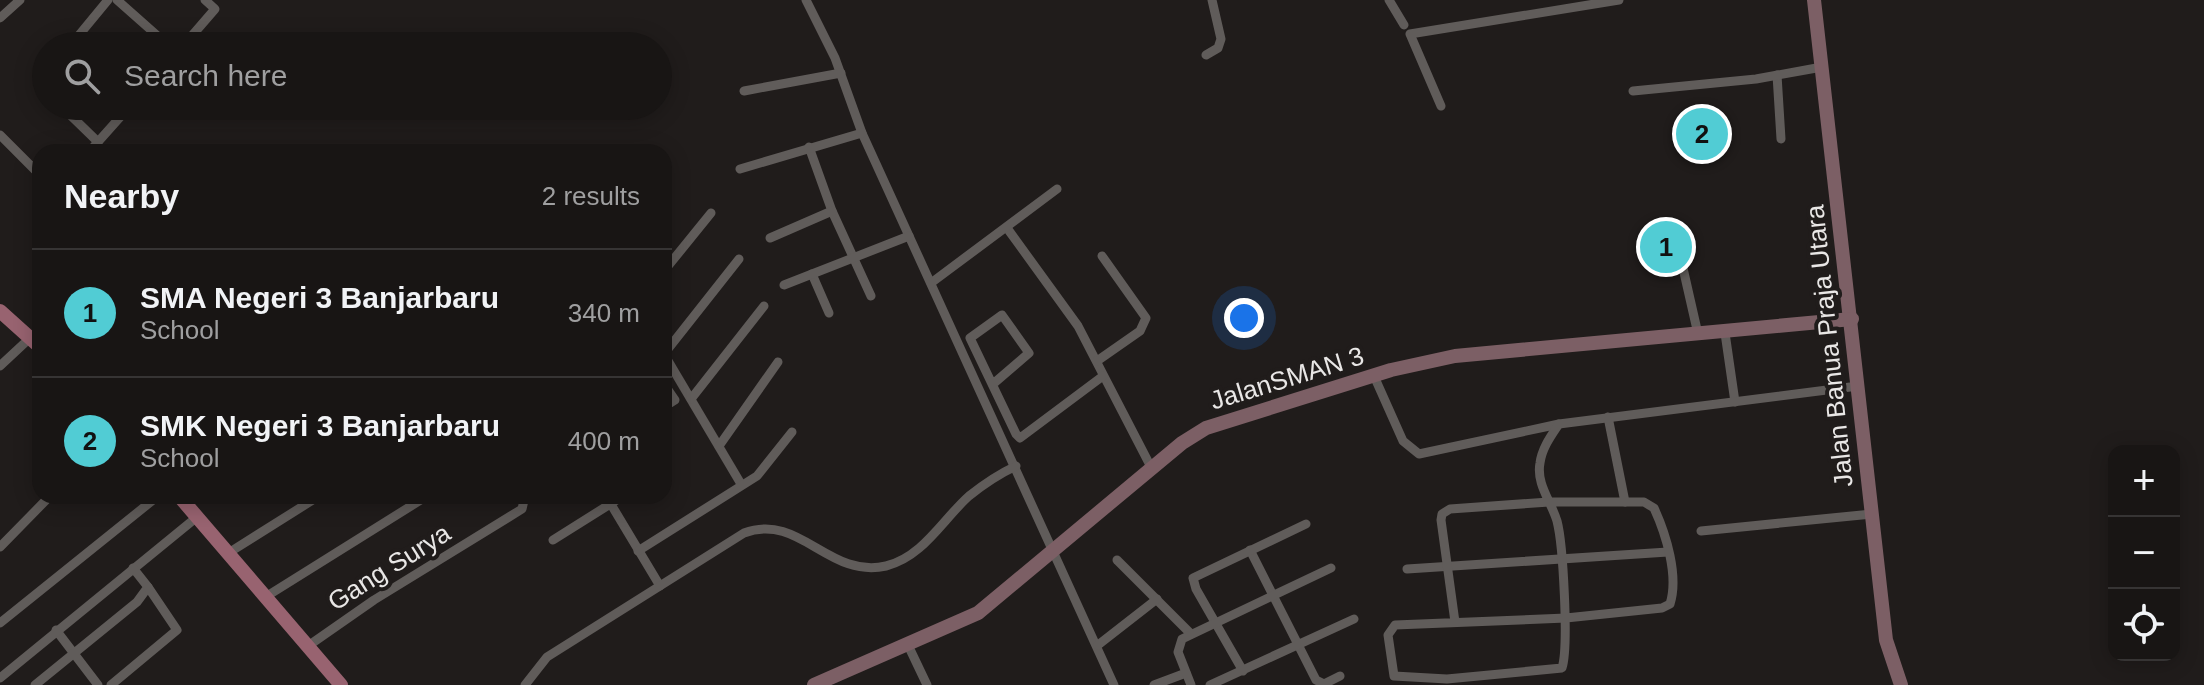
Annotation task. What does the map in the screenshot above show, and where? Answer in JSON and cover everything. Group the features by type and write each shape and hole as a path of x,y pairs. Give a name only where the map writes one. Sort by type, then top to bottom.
{"main road":[{"path":"0,311 32,339"},
{"path":"186,504 341,685"}],"street":[{"path":"0,18 20,0"},
{"path":"84,32 108,0"},
{"path":"117,0 153,32"},
{"path":"205,0 215,9"},
{"path":"195,32 224,0"},
{"path":"806,0 841,73 862,133 1114,685"},
{"path":"1206,55 1218,48 1221,39 1212,0"},
{"path":"1389,0 1404,25"},
{"path":"1441,106 1410,34 1619,0"},
{"name":"Jalan Banua Praja Utara","path":"1814,0 1886,640 1901,685"},
{"path":"1633,91 1822,67"},
{"path":"744,91 841,73"},
{"path":"1777,75 1781,139"},
{"path":"75,120 98,142 118,120"},
{"path":"740,169 862,133"},
{"path":"0,135 32,167"},
{"path":"809,147 832,211 856,257 871,296"},
{"path":"931,283 1057,189"},
{"path":"770,238 832,211"},
{"path":"672,261 711,213"},
{"path":"1007,228 1078,326 1152,469"},
{"path":"1675,233 1698,334"},
{"path":"784,285 909,236"},
{"path":"1097,361 1140,331 1146,318 1102,256"},
{"path":"672,344 739,259"},
{"path":"812,274 829,313"},
{"path":"672,402 689,396 764,306"},
{"path":"993,384 1029,353 1002,315 970,338 993,384 1020,438 1103,376"},
{"name":"JalanSMAN 3","path":"814,685 978,613 1206,428 1374,376 1455,356 1852,319"},
{"path":"1725,333 1735,402"},
{"path":"0,366 32,344"},
{"path":"719,446 778,362"},
{"path":"672,367 741,484"},
{"path":"1374,376 1403,441 1419,454 1559,424 1858,386"},
{"path":"672,396 675,400"},
{"path":"1608,417 1625,502"},
{"path":"1455,622 1441,520 1445,511 1549,502 1644,502 1654,508 1668,552 1672,600 1666,607 1566,618 1391,627 1388,635 1394,676 1519,680 1562,668 1566,618 1558,524 1549,502 1539,477 1540,462 1559,424"},
{"path":"638,551 757,476 792,432"},
{"path":"525,685 547,657 753,529 785,531 830,557 859,568 894,563 930,539 969,497 1016,466"},
{"path":"0,547 42,504"},
{"path":"0,623 148,504"},
{"path":"230,552 306,504"},
{"path":"267,596 414,504"},
{"name":"Gang Surya","path":"308,646 374,600 522,509 523,504"},
{"path":"553,540 602,504"},
{"path":"610,504 660,586"},
{"path":"1701,531 1872,514"},
{"path":"0,678 197,517"},
{"path":"1243,671 1193,578 1306,524"},
{"path":"1250,550 1319,684 1340,676"},
{"path":"1407,569 1668,552"},
{"path":"1117,560 1191,634"},
{"path":"111,685 177,630 133,568"},
{"path":"1191,685 1178,645 1191,634 1331,568"},
{"path":"35,685 137,602 148,587"},
{"path":"1098,645 1157,599"},
{"path":"1210,685 1354,619"},
{"path":"56,630 98,685"},
{"path":"907,643 927,685"},
{"path":"1154,685 1186,673"}],"place":[{"name":"SMK Negeri 3 Banjarbaru","path":"1702,134"},
{"name":"SMA Negeri 3 Banjarbaru","path":"1666,247"}]}
